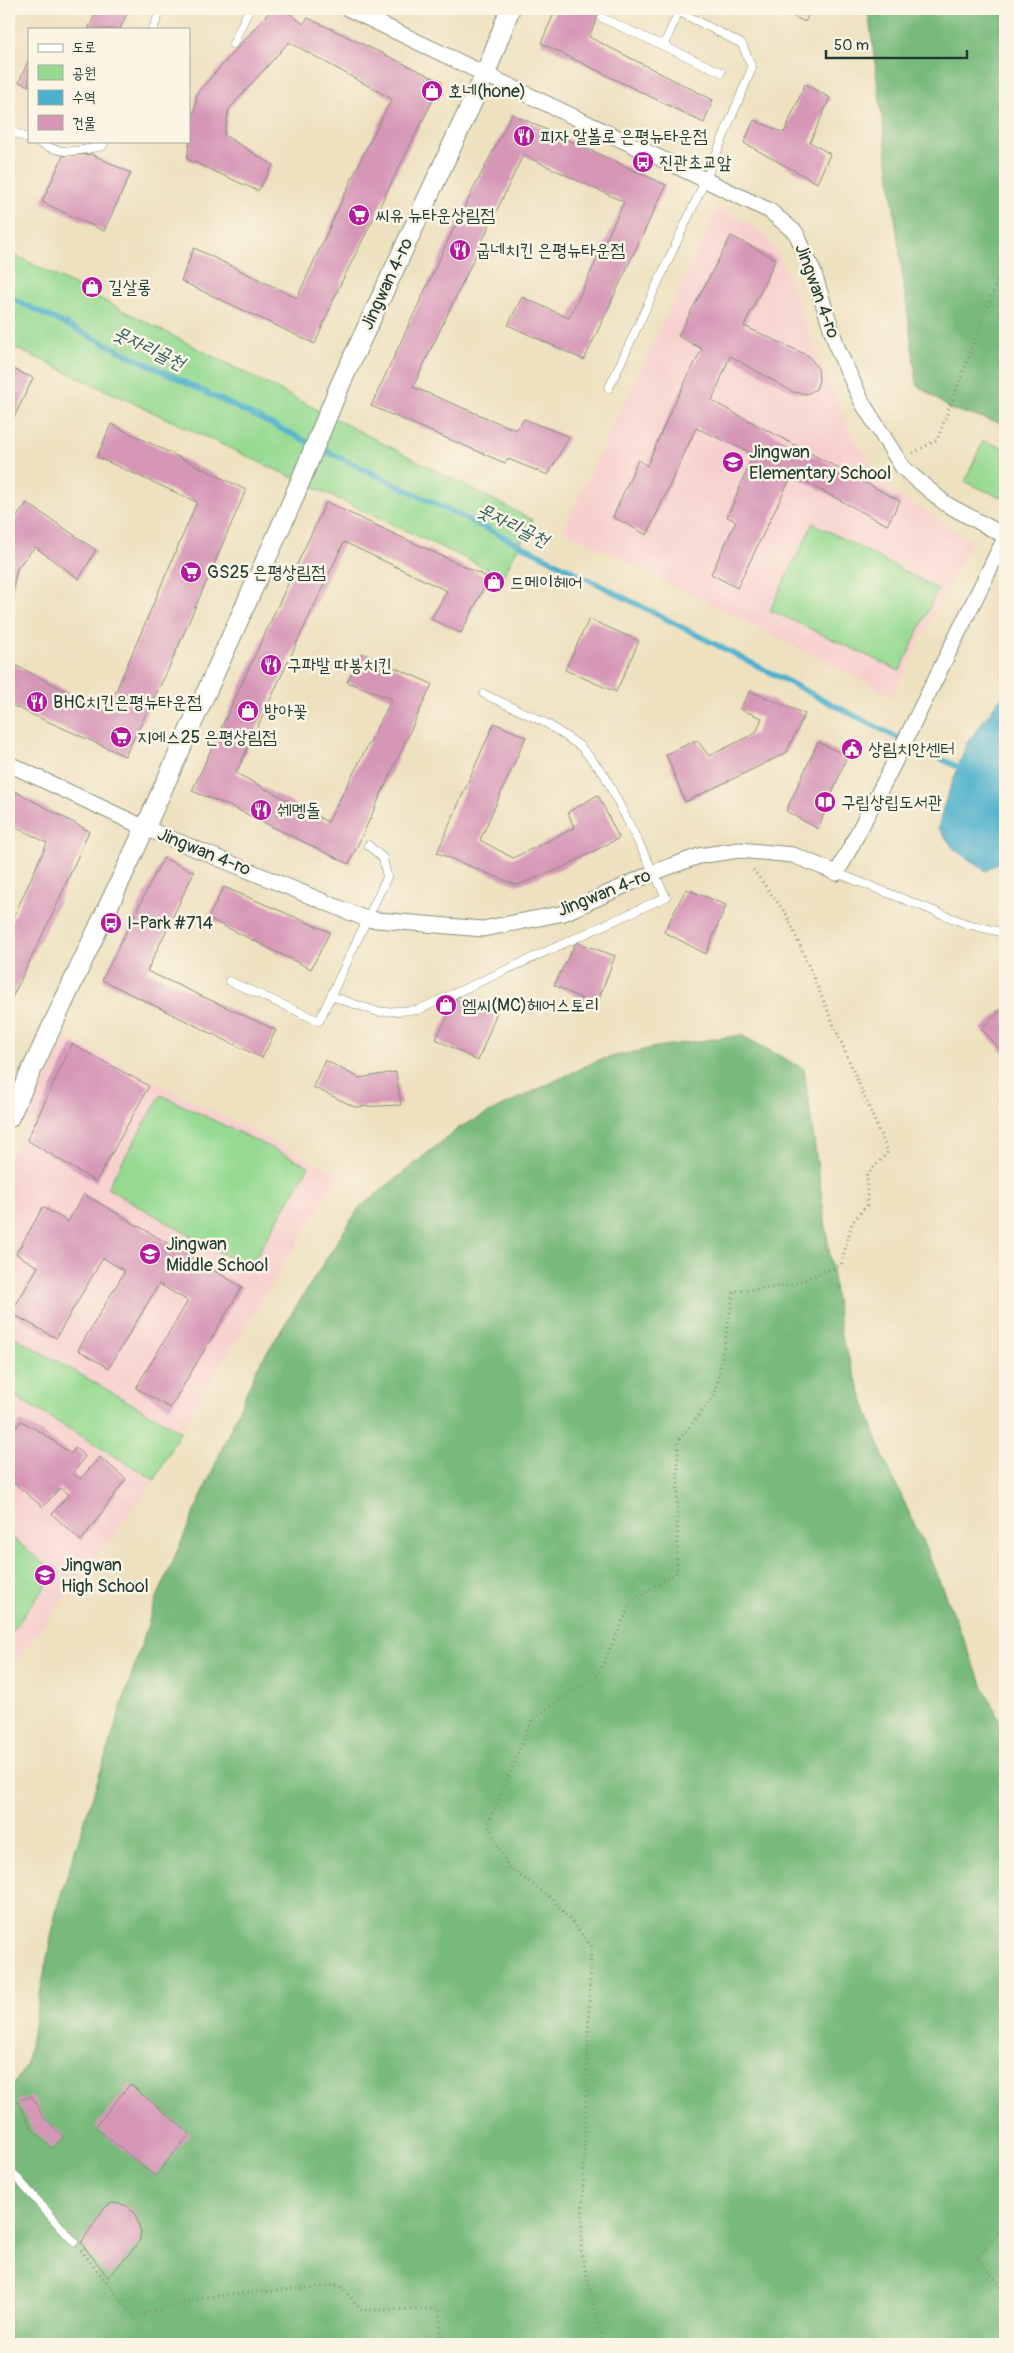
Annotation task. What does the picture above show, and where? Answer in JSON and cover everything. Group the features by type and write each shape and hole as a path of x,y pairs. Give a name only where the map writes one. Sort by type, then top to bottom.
{"street":[{"path":"349,9 485,75"},
{"name":"Jingwan 4-ro","path":"9,1115 145,828 291,504 340,385 485,75 510,9"},
{"name":"Jingwan 4-ro","path":"485,75 770,211 796,233 813,271 838,350 863,404 903,468 946,504 1005,537"},
{"path":"837,873 889,773 1005,537"},
{"path":"9,764 145,828"},
{"name":"Jingwan 4-ro","path":"145,828 366,919 483,929 564,912 655,872 699,856 739,850 793,855 837,873"}],"lane":[{"path":"153,28 161,9"},
{"path":"233,44 248,9"},
{"path":"609,388 706,182 752,68 742,44 677,10 664,45"},
{"path":"602,18 721,72"},
{"path":"9,130 28,139"},
{"path":"36,142 58,152 74,152 102,146 104,142"},
{"path":"331,996 378,1012 418,1010 666,897 604,774 580,746 546,723 484,694"},
{"path":"229,980 319,1021 387,877 383,858 368,845"},
{"name":"Jingwan 4-ro","path":"837,873 967,924 1005,933"},
{"path":"9,2169 74,2242"}],"path":[{"path":"910,454 937,440 1005,261"},
{"path":"600,2344 601,2333 581,2252 591,1946 553,1899 508,1867 488,1824 533,1718 598,1676 632,1601 676,1572 678,1441 715,1394 734,1291 788,1286 842,1265 852,1223 867,1205 867,1175 888,1152 788,915 748,862"},
{"path":"1005,2226 977,2257 1005,2292"},
{"path":"74,2242 134,2316 205,2298 339,2285 362,2310 439,2309 442,2344"}],"shaded area":[{"name":"Jingwan Elementary School","path":"718,208 760,230 777,250 834,396 852,435 888,489 972,540 893,696 563,530"},
{"name":"Jingwan Middle School","path":"66,1038 340,1175 180,1431 9,1334 9,1159"},
{"name":"Jingwan High School","path":"9,1393 155,1480 9,1671"}],"green space":[{"path":"868,9 1005,9 1005,424 950,409 917,385"},
{"path":"9,252 533,520 503,576 9,345"},
{"path":"983,441 1005,448 1005,499 965,482"},
{"path":"813,523 938,589 900,671 770,610"},
{"path":"741,1035 804,1069 841,1336 883,1456 926,1549 977,1672 1005,1733 1005,2344 9,2344 9,2091 26,2066 57,1907 154,1605 257,1368 358,1209 460,1127 598,1060 657,1047"},
{"path":"161,1095 309,1166 249,1269 107,1188"},
{"path":"9,1334 180,1431 155,1480 9,1393"},
{"path":"9,1535 56,1573 9,1635"}],"water":[{"path":"1005,692 1005,858 986,871 955,850 938,828 943,808 967,743"}],"building":[{"path":"98,9 129,9 120,28 88,28"},
{"path":"272,9 285,9 303,24 308,18 442,82 339,287 315,344 181,281 194,248 297,298 362,157 392,99 289,42 229,109 224,135 273,165 258,191 187,159 197,93"},
{"path":"556,9 601,9 589,37 713,100 704,123 541,43"},
{"path":"778,9 812,9 805,22"},
{"path":"28,61 28,86 19,82"},
{"path":"805,84 830,98 810,142 830,154 817,183 744,143 754,120 784,133"},
{"path":"512,114 666,185 584,360 508,325 522,297 569,318 624,202 523,155 413,387 516,430 524,419 569,437 548,475 508,459 505,463 371,406 460,215"},
{"path":"91,154 131,173 104,231 42,202 63,156"},
{"path":"731,236 776,259 744,326 809,356 818,369 819,380 816,389 807,394 793,392 730,356 712,401 900,501 887,525 792,475 737,588 711,574 736,521 727,517 754,454 696,428 647,535 613,517 638,460 647,466 669,414 702,349 678,336"},
{"path":"9,367 33,378 9,428"},
{"path":"111,424 246,490 168,670 125,756 9,704 9,662 107,712 197,502 97,457"},
{"path":"326,502 489,578 461,633 431,619 447,591 344,542 236,773 328,822 392,699 347,682 362,653 432,684 349,864 230,806 192,791"},
{"path":"27,503 96,550 79,579 35,547 17,568 9,608 9,527"},
{"path":"589,619 639,641 616,692 565,670"},
{"path":"750,691 805,714 786,753 685,802 666,754 697,740 709,756 756,733 762,718 740,709"},
{"path":"494,723 526,737 480,840 513,858 574,828 568,812 598,795 619,838 560,869 517,885 437,853"},
{"path":"818,742 847,756 818,829 786,811"},
{"path":"9,788 89,831 55,909 9,1004 9,927 47,843 9,823"},
{"path":"163,858 194,872 147,971 276,1030 262,1058 102,980"},
{"path":"224,887 330,932 311,969 208,918"},
{"path":"686,889 726,905 706,954 664,932"},
{"path":"576,942 615,956 596,1006 554,985"},
{"path":"458,996 497,1012 478,1061 436,1039"},
{"path":"1005,1007 1005,1054 981,1029"},
{"path":"72,1044 149,1086 96,1182 27,1140"},
{"path":"325,1060 359,1078 396,1072 401,1105 355,1107 313,1087"},
{"path":"84,1194 242,1287 170,1408 136,1388 188,1301 159,1284 109,1368 78,1350 125,1271 103,1258 56,1338 11,1313 38,1267 16,1254 43,1207 68,1222"},
{"path":"21,1421 44,1434 71,1454 75,1448 85,1456 73,1474 80,1479 100,1457 126,1479 81,1541 52,1514 69,1494 60,1488 43,1507 9,1479 9,1432 11,1434"},
{"path":"130,2084 190,2134 155,2176 95,2127"},
{"path":"32,2096 43,2117 64,2137 52,2149 32,2129 17,2101"},
{"path":"112,2203 125,2205 134,2211 141,2232 139,2243 108,2277 81,2243 104,2208"}],"waterway":[{"name":"못자리골천","path":"9,297 541,555 904,741 958,767 963,766"}],"place":[{"name":"호네(hone)","path":"432,91"},
{"name":"피자 알볼로 은평뉴타운점","path":"524,136"},
{"name":"진관초교앞","path":"643,162"},
{"name":"씨유 뉴타운상림점","path":"359,215"},
{"name":"굽네치킨 은평뉴타운점","path":"460,250"},
{"name":"길살롱","path":"92,287"},
{"name":"Jingwan Elementary School","path":"733,462"},
{"name":"GS25 은평상림점","path":"191,572"},
{"name":"드메이헤어","path":"494,582"},
{"name":"구파발 따봉치킨","path":"271,665"},
{"name":"BHC치킨은평뉴타운점","path":"37,702"},
{"name":"방아꽃","path":"248,711"},
{"name":"지에스25 은평상림점","path":"121,737"},
{"name":"상림치안센터","path":"852,749"},
{"name":"구립상립도서관","path":"825,802"},
{"name":"쉐멩돌","path":"261,810"},
{"name":"I-Park #714","path":"111,923"},
{"name":"엠씨(MC)헤어스토리","path":"446,1005"},
{"name":"Jingwan Middle School","path":"150,1254"},
{"name":"Jingwan High School","path":"45,1575"}]}
